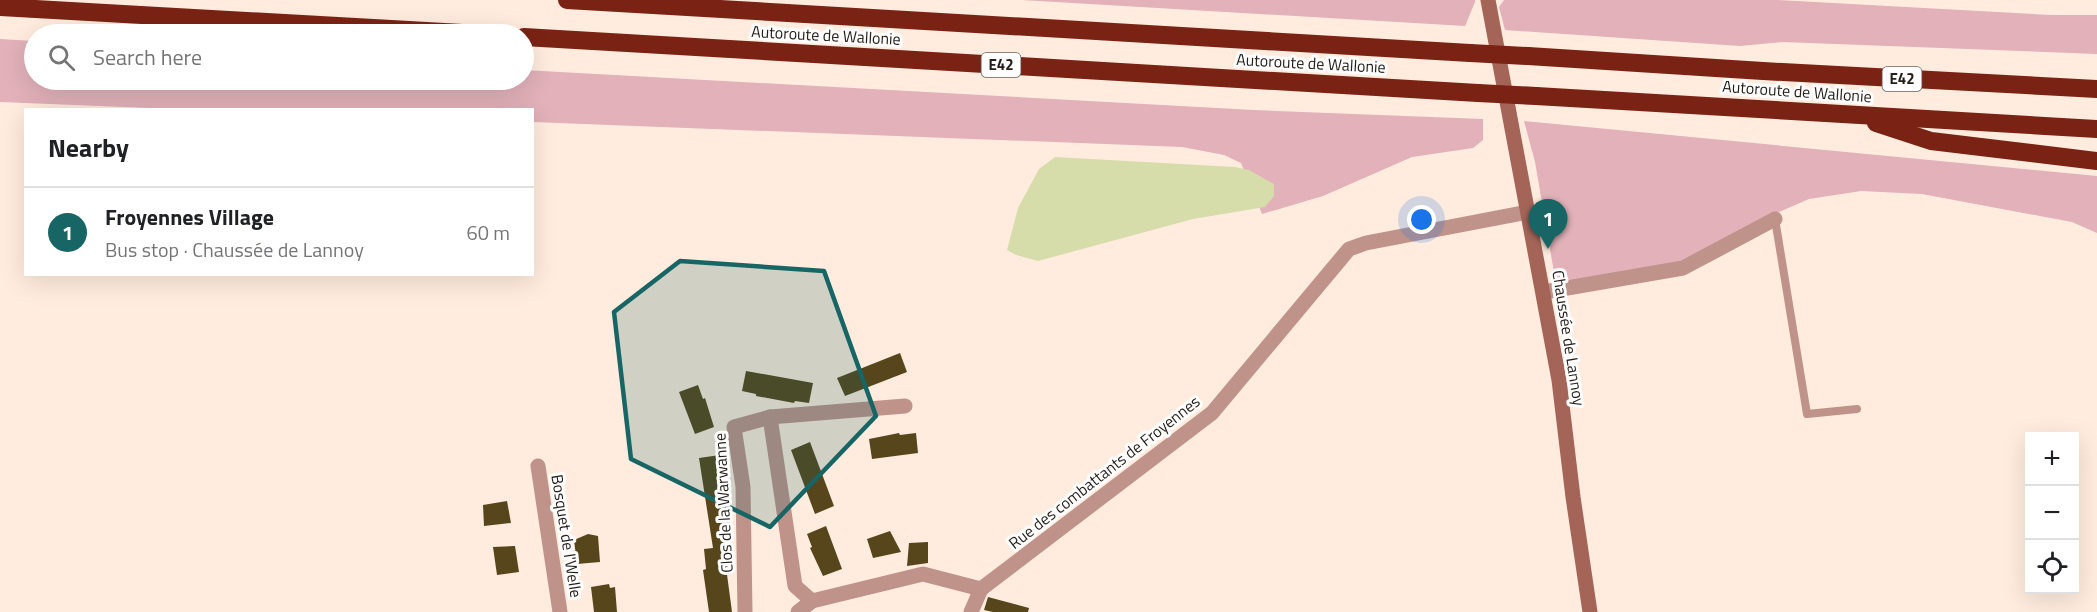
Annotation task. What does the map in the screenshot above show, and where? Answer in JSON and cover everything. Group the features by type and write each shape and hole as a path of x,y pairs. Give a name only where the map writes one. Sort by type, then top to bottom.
{"highway":[{"name":"Autoroute de Wallonie","path":"567,0 2097,89"},
{"path":"0,7 302,24"},
{"name":"Autoroute de Wallonie","path":"534,38 2097,129"},
{"path":"1852,115 1931,141 2097,160"}],"main road":[{"name":"Chaussée de Lannoy","path":"1488,0 1559,380 1590,612"}],"street":[{"name":"Rue des combattants de Froyennes","path":"970,612 981,589 1212,413 1349,249 1366,243 1528,212"},
{"path":"1544,292 1683,268 1775,219"},
{"name":"Clos de la Warwanne","path":"745,612 743,487 734,427 770,417 905,406"},
{"path":"770,417 795,586 812,602"},
{"name":"Bosquet de l'Welle","path":"538,466 560,612"},
{"path":"798,612 812,602 922,574 981,589"}],"lane":[{"path":"1775,219 1807,414 1857,409"}],"highlighted area":[{"path":"680,261 824,271 876,416 770,527 631,459 614,312"}],"shaded area":[{"path":"1022,0 1475,0 1475,2 1465,26"},
{"path":"1504,0 1778,0 2051,15 2097,15 2097,54 1783,42 1740,46 1505,30 1499,7"},
{"path":"0,39 24,40 24,90 534,90 534,71 1254,110 1483,119 1483,140 1473,148 1412,157 1323,196 1262,214 1241,163 1224,155 1182,147 534,122 534,108 149,108 0,102"},
{"path":"1524,121 2097,176 2097,233 2072,222 1922,194 1861,191 1809,199 1681,261 1578,282 1555,278 1535,162"},
{"path":"1055,157 1235,167 1249,170 1274,184 1274,196 1265,207 1193,219 1038,261 1016,255 1007,250 1018,208 1039,169"}],"building":[{"path":"900,353 907,372 845,396 837,378"},
{"path":"746,371 813,383 809,403 795,401 794,403 742,391"},
{"path":"698,385 703,399 705,398 714,427 695,434 679,392"},
{"path":"899,433 900,435 916,433 918,453 872,459 869,439"},
{"path":"810,442 834,506 815,514 791,450"},
{"path":"720,455 730,528 722,529 732,612 709,612 703,570 706,569 704,549 713,548 699,458"},
{"path":"507,501 511,523 484,526 483,505"},
{"path":"826,526 842,569 823,576 810,548 812,547 807,534"},
{"path":"890,531 901,552 873,558 867,539"},
{"path":"588,534 598,536 600,562 577,564 574,540"},
{"path":"928,542 928,563 907,566 909,543"},
{"path":"515,546 519,572 497,575 493,547"},
{"path":"609,584 610,588 615,587 617,612 594,612 591,587"},
{"path":"988,597 1029,608 1028,612 984,610"}],"place":[{"name":"Froyennes Village","path":"1548,249"}]}
